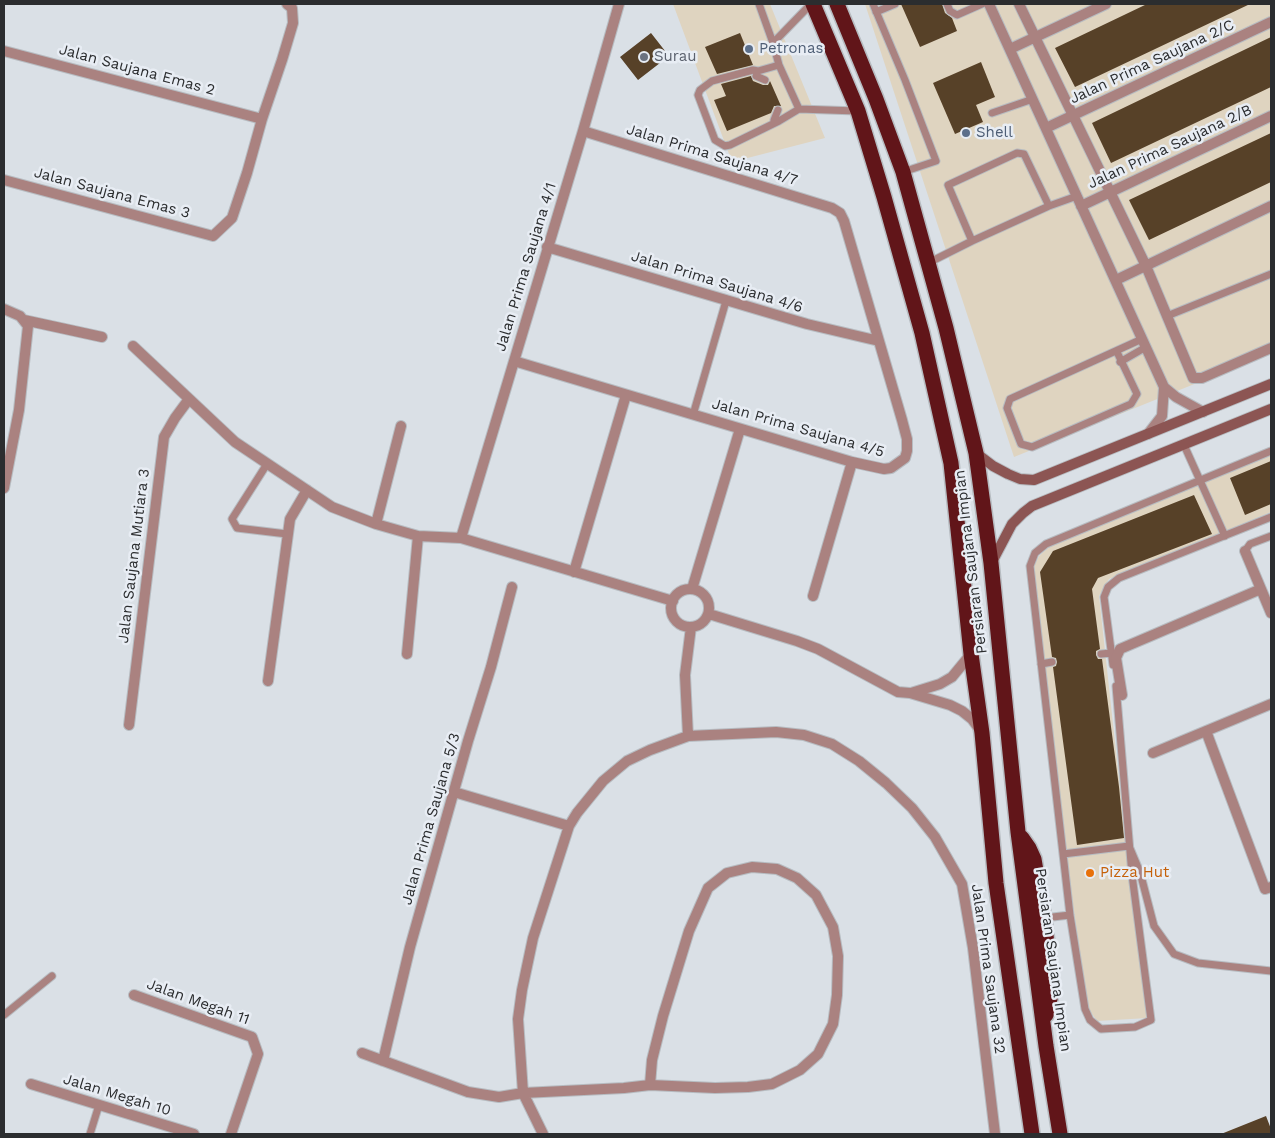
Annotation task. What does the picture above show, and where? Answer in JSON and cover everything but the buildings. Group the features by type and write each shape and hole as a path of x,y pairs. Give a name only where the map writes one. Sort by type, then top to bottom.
{"highway":[{"name":"Persiaran Saujana Impian","path":"812,4 858,111 884,196 922,333 951,462 971,654 982,733 996,883 1032,1134"},
{"name":"Persiaran Saujana Impian","path":"837,4 873,90 903,172 946,328 976,453 991,563 1018,832 1060,1134"},
{"path":"1018,832 1034,859 1044,918 1051,978 1050,999 1044,1026"}],"street":[{"path":"262,118 293,22 292,8 287,4"},
{"name":"Jalan Prima Saujana 4/1","path":"461,538 583,132 619,4"},
{"path":"989,4 1164,387 1176,397 1203,412"},
{"path":"1019,4 1146,266 1192,378 1202,378 1271,348"},
{"path":"1010,50 1106,4"},
{"name":"Jalan Prima Saujana 2/C","path":"1046,128 1271,22"},
{"name":"Jalan Saujana Emas 2","path":"4,51 262,118"},
{"name":"Jalan Prima Saujana 2/B","path":"1081,206 1271,116"},
{"name":"Jalan Saujana Emas 3","path":"4,180 213,236 232,218 262,118"},
{"name":"Jalan Prima Saujana 4/7","path":"583,132 832,208"},
{"path":"1116,280 1271,206"},
{"name":"Jalan Prima Saujana 4/5","path":"514,361 852,462 884,469 891,468 905,458 907,452 906,433 844,221 840,213 832,208"},
{"name":"Jalan Prima Saujana 4/6","path":"547,247 807,324 879,341"},
{"path":"4,309 20,316 28,326 19,410 4,488"},
{"path":"24,320 102,336"},
{"path":"134,346 235,442 332,507 376,524 418,536 461,538 673,601"},
{"path":"976,453 993,466 1008,474 1020,479 1034,480 1271,384"},
{"path":"1148,434 1162,416 1164,387"},
{"path":"574,572 626,395"},
{"name":"Jalan Saujana Mutiara 3","path":"129,725 164,437 189,398"},
{"path":"991,563 1012,524 1032,506 1271,409"},
{"path":"376,524 401,426"},
{"path":"692,589 740,429"},
{"path":"813,596 852,462"},
{"path":"268,681 287,534 290,520 307,490"},
{"path":"408,654 418,536"},
{"path":"1245,551 1271,613"},
{"name":"Jalan Prima Saujana 5/3","path":"383,1060 410,947 491,667 512,586"},
{"path":"692,589 705,596 708,602 709,614 700,624 691,627 685,626 672,613 673,601 679,592 692,589"},
{"path":"1122,695 1116,658 1120,649 1261,589"},
{"path":"709,614 804,644 849,665 898,692 910,693 950,705 972,719 982,733"},
{"path":"688,736 686,675 691,627"},
{"path":"910,693 940,684 952,677 971,654"},
{"path":"1153,754 1271,704"},
{"path":"1206,731 1268,888"},
{"name":"Jalan Prima Saujana 32","path":"524,1093 518,1019 522,990 533,938 568,826 576,813 603,782 627,761 650,750 688,736 776,732 804,735 832,744 859,761 886,783 912,808 935,837 962,884 973,948 995,1134"},
{"path":"454,792 568,826"},
{"path":"362,1053 468,1092 498,1097 524,1093 650,1085 715,1088 772,1084 800,1070 818,1054 833,1024 837,995 838,956 833,927 816,895 797,878 777,869 752,867 727,872 708,888 689,931 663,1016 652,1060 650,1085"},
{"name":"Jalan Megah 11","path":"134,995 252,1037 258,1054 231,1134"},
{"name":"Jalan Megah 10","path":"31,1084 194,1134"},
{"path":"524,1093 543,1134"}],"lane":[{"path":"759,4 779,65 799,109"},
{"path":"773,42 812,4"},
{"path":"873,4 936,161 903,172"},
{"path":"876,12 894,4"},
{"path":"947,4 950,11 956,15 982,4"},
{"path":"779,65 712,81 700,90 698,95 715,140 725,146 730,145 799,109 858,111"},
{"path":"758,70 756,76 765,80"},
{"path":"992,113 1032,99"},
{"path":"778,110 774,120 779,121"},
{"path":"972,241 948,185 1017,153 1024,154 1050,206"},
{"path":"928,263 972,241 1077,196"},
{"path":"1167,316 1271,274"},
{"path":"693,414 726,300"},
{"path":"1117,352 1120,362 1137,394 1131,404 1032,447 1021,444 1007,408 1010,399 1117,352 1144,343"},
{"path":"1120,362 1144,343"},
{"path":"1184,445 1225,536"},
{"path":"1271,451 1046,544 1036,553 1030,566 1070,915 1085,1009 1090,1020 1100,1029 1136,1027 1152,1020 1129,846 1118,702 1104,597 1108,586 1119,578 1271,517"},
{"path":"267,464 232,519 237,528 287,534"},
{"path":"1245,551 1250,544 1271,536"},
{"path":"1101,654 1111,653"},
{"path":"1041,664 1052,662"},
{"path":"1063,854 1129,846"},
{"path":"1129,846 1140,872 1154,926 1174,954 1198,963 1271,972"},
{"path":"1044,918 1070,915"},
{"path":"4,1015 52,976"},
{"path":"90,1134 99,1105"}],"shaded area":[{"path":"673,4 770,4 825,138 732,162"},
{"path":"865,4 1271,4 1271,353 1014,457"},
{"path":"1271,454 1271,512 1109,579 1099,596 1126,843 1148,1018 1097,1021 1088,1008 1065,849 1034,566 1039,556 1049,547"}],"place":[{"name":"Petronas","path":"749,49"},
{"name":"Surau","path":"644,57"},
{"name":"Shell","path":"966,133"},
{"name":"Pizza Hut","path":"1090,873"}]}
